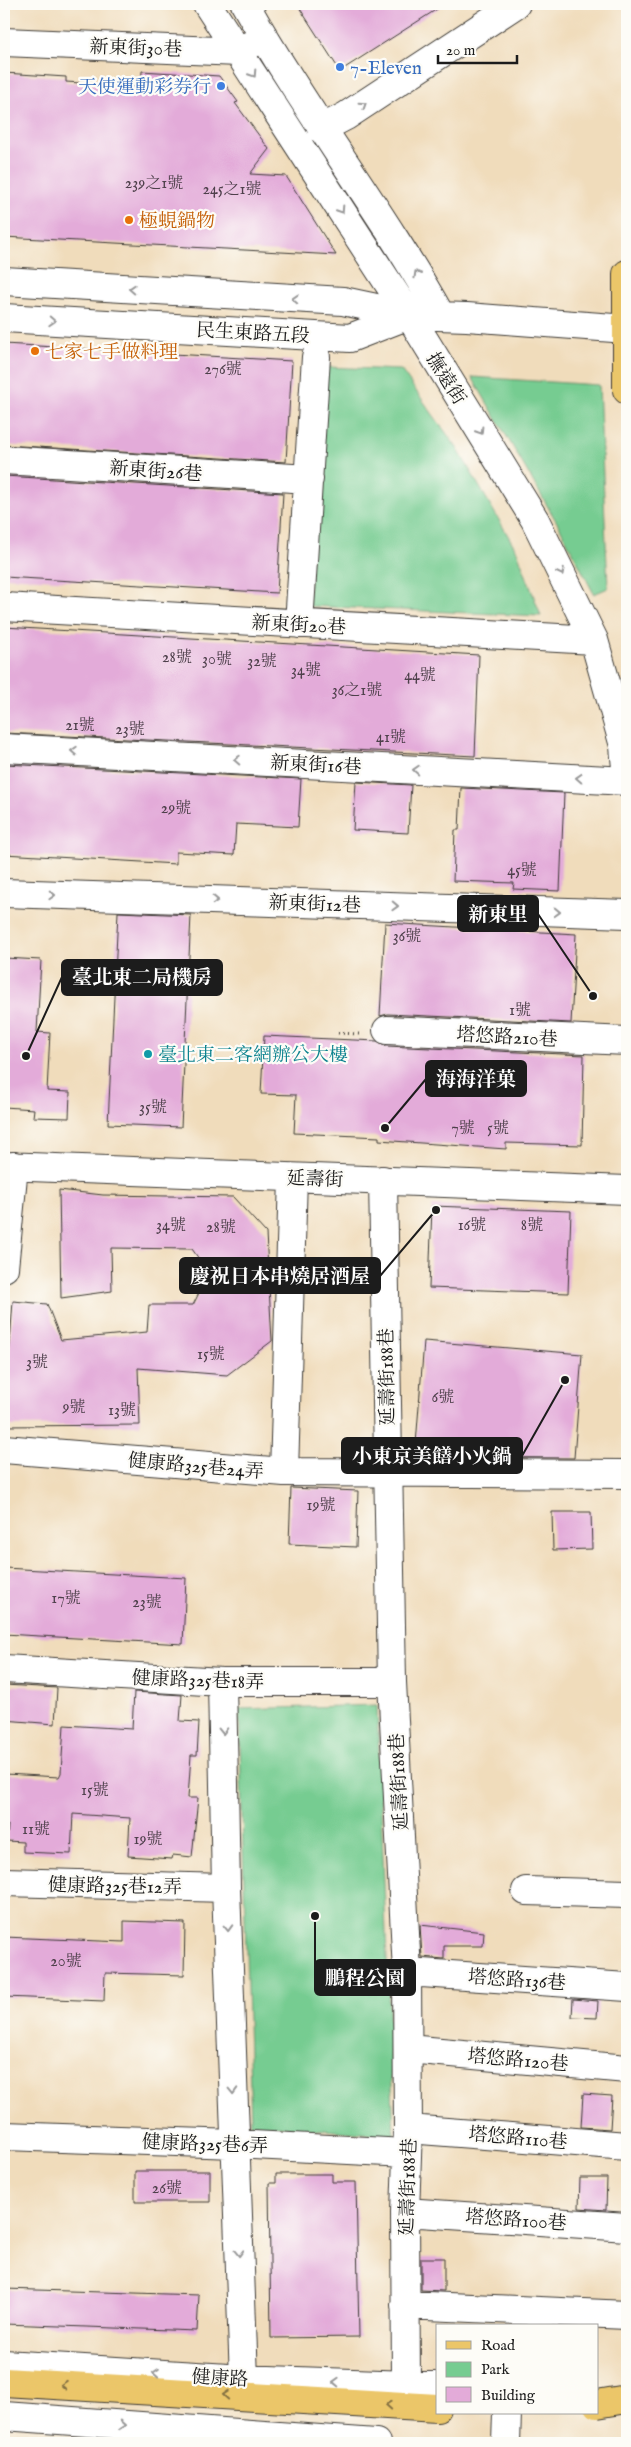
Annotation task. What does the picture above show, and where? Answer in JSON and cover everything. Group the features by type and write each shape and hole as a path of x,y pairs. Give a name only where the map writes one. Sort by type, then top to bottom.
{"main road":[{"path":"627,274 627,390"},
{"path":"4,2382 436,2408"},
{"path":"598,2404 627,2401"}],"street":[{"path":"245,4 321,129 415,270 441,316"},
{"path":"321,129 346,116 516,4"},
{"name":"撫遠街","path":"209,5 409,316 535,520 594,640 624,746 627,780"},
{"path":"239,52 264,37"},
{"name":"新東街30巷","path":"4,42 239,52"},
{"name":"民生東路五段","path":"4,282 343,301 409,316 441,316 627,329"},
{"name":"民生東路五段","path":"4,318 350,338 409,316"},
{"path":"300,624 316,357"},
{"name":"新東街26巷","path":"4,460 309,479"},
{"name":"新東街20巷","path":"4,607 594,640"},
{"name":"新東街16巷","path":"4,748 627,780"},
{"name":"新東街12巷","path":"4,893 627,914"},
{"name":"塔悠路210巷","path":"387,1030 627,1041"},
{"path":"4,1268 9,1166"},
{"name":"延壽街","path":"9,1166 627,1190"},
{"path":"284,1472 293,1178"},
{"name":"延壽街188巷","path":"383,1180 392,1682 407,1972 406,2384"},
{"name":"健康路325巷24弄","path":"4,1449 284,1472 627,1474"},
{"name":"健康路325巷18弄","path":"4,1669 222,1682 392,1682"},
{"path":"222,1682 226,1888 244,2379"},
{"name":"健康路325巷12弄","path":"4,1882 226,1888"},
{"path":"526,1891 627,1894"},
{"name":"塔悠路136巷","path":"407,1972 627,1987"},
{"name":"塔悠路120巷","path":"408,2049 627,2069"},
{"name":"健康路325巷6弄","path":"4,2136 235,2144 407,2141"},
{"name":"塔悠路110巷","path":"407,2141 627,2146"},
{"name":"塔悠路100巷","path":"405,2212 627,2226"},
{"path":"405,2306 627,2315"},
{"name":"健康路","path":"4,2364 244,2379 436,2386"},
{"path":"598,2398 627,2401"},
{"path":"506,2443 507,2414"},
{"path":"4,2416 191,2436 376,2443"}],"green space":[{"path":"326,367 401,370 457,448 517,551 541,616 308,606"},
{"path":"472,377 599,385 608,588 594,594 559,526"},
{"path":"377,1705 394,2136 251,2124 239,1709"}],"building":[{"path":"297,4 445,4 340,71"},
{"path":"142,71 219,76 238,102 235,103 269,149 250,174 286,176 336,255 4,237 4,73 66,77 66,82 141,87"},
{"path":"4,344 292,361 286,462 4,445"},
{"path":"4,476 283,493 277,593 4,577"},
{"path":"4,627 479,655 475,756 4,733"},
{"path":"4,764 301,779 298,827 236,824 234,855 176,852 176,864 4,854"},
{"path":"356,782 411,785 408,833 353,830"},
{"path":"461,788 564,793 560,891 513,889 514,883 453,881 455,830 459,830"},
{"name":"臺北東二客網辦公大樓","path":"118,912 191,915 181,1127 108,1124"},
{"path":"385,923 576,934 571,1023 388,1014 380,1016"},
{"path":"4,958 41,960 37,1032 50,1033 47,1091 70,1092 69,1118 33,1117 34,1109 4,1107"},
{"path":"264,1036 377,1041 386,1046 584,1055 582,1145 506,1143 506,1149 379,1140 379,1137 294,1133 296,1095 261,1094"},
{"path":"59,1190 103,1195 233,1197 266,1233 272,1341 227,1375 138,1368 140,1425 4,1426 13,1301 47,1304 61,1340 147,1332 149,1305 193,1305 209,1273 192,1249 111,1248 112,1291 61,1298"},
{"path":"432,1206 571,1211 568,1293 429,1288"},
{"path":"424,1341 582,1354 574,1458 415,1457"},
{"path":"291,1488 358,1491 356,1547 289,1544"},
{"path":"552,1512 591,1512 592,1549 553,1550"},
{"path":"4,1568 186,1578 183,1644 4,1634"},
{"path":"4,1685 57,1688 55,1724 4,1720"},
{"path":"134,1692 182,1695 180,1721 199,1722 197,1755 191,1755 188,1798 198,1798 192,1857 173,1855 172,1859 128,1856 130,1818 73,1814 71,1854 23,1852 23,1842 7,1841 8,1825 4,1825 5,1774 59,1777 61,1773 64,1725 132,1729"},
{"path":"124,1921 185,1923 184,1975 105,1973 104,2001 4,1997 4,1937 124,1942"},
{"path":"420,1925 484,1932 483,1946 444,1946 444,1959 422,1957"},
{"path":"573,1999 598,2001 597,2018 572,2017"},
{"path":"583,2094 612,2096 610,2129 581,2127"},
{"path":"135,2171 210,2171 210,2202 135,2202"},
{"path":"276,2174 332,2174 332,2182 356,2182 359,2337 271,2338 269,2183 276,2183"},
{"path":"580,2178 607,2178 606,2210 579,2208"},
{"path":"421,2258 444,2258 444,2291 421,2290"},
{"path":"4,2289 199,2295 197,2331 4,2324"}],"place":[{"name":"7-Eleven","path":"340,67"},
{"name":"天使運動彩券行","path":"221,86"},
{"name":"極蜆鍋物","path":"129,220"},
{"name":"七家七手做料理","path":"35,351"},
{"name":"新東里","path":"593,996"},
{"name":"臺北東二客網辦公大樓","path":"148,1054"},
{"name":"臺北東二局機房","path":"26,1056"},
{"name":"海海洋菓","path":"385,1128"},
{"name":"慶祝日本串燒居酒屋","path":"436,1210"},
{"name":"小東京美饍小火鍋","path":"565,1380"},
{"name":"鵬程公園","path":"315,1916"}]}
